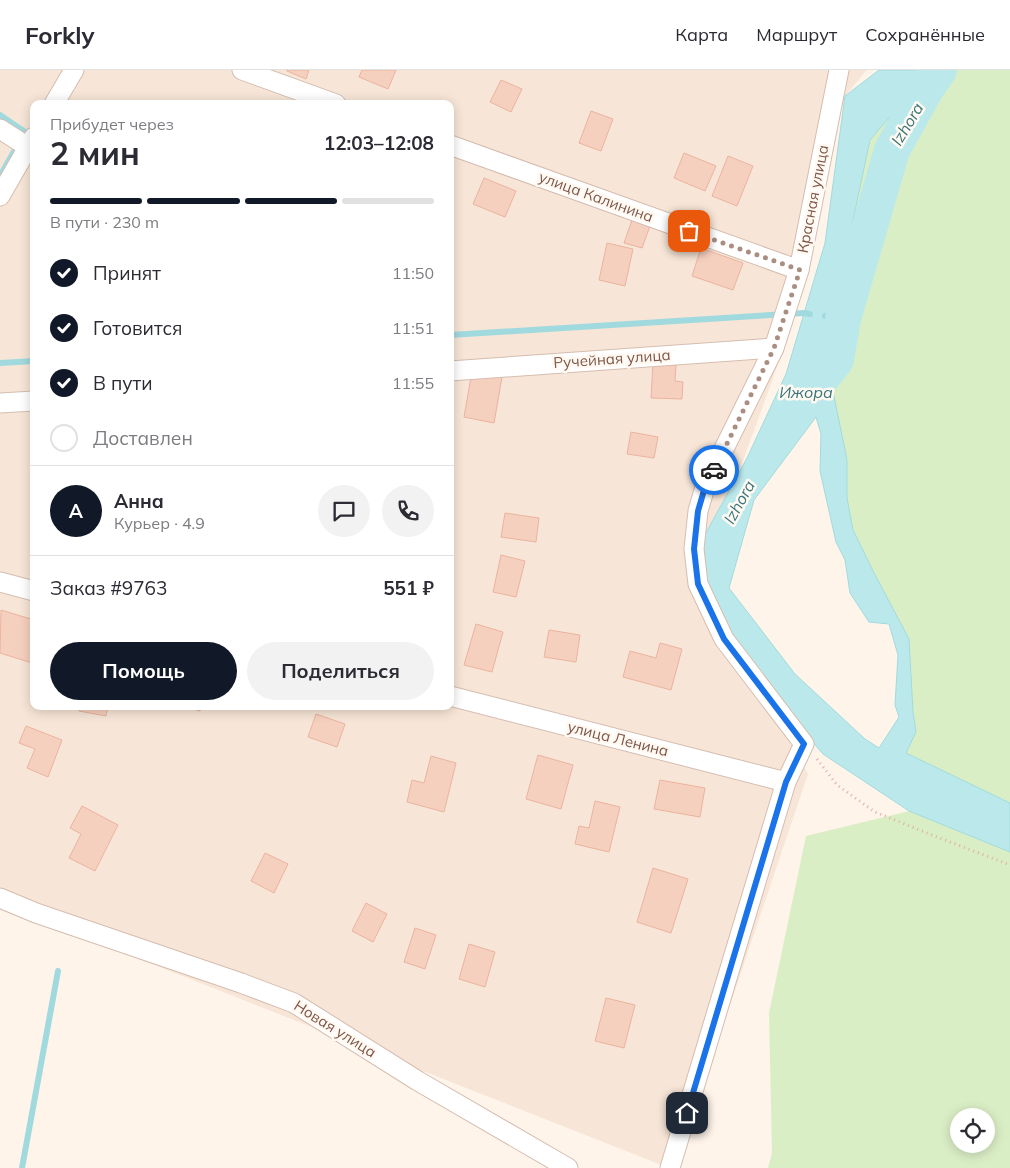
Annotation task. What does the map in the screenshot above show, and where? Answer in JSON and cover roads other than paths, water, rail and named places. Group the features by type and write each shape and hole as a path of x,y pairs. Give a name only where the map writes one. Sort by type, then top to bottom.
{"street":[{"path":"56,100 74,70"},
{"path":"242,70 325,100"},
{"name":"Красная улица","path":"786,782 804,744 724,639 698,584 694,549 698,511 705,487 774,348 800,270 839,70"},
{"path":"0,129 30,142"},
{"path":"0,196 30,144"},
{"name":"улица Калинина","path":"454,146 800,270"},
{"name":"Ручейная улица","path":"454,371 774,348"},
{"path":"0,403 30,401"},
{"path":"0,582 30,590"},
{"name":"улица Ленина","path":"454,697 786,782"},
{"path":"670,1168 786,782"},
{"name":"Новая улица","path":"0,898 36,913 294,1003 418,1081 568,1168"}],"water":[{"name":"Ижора","path":"879,70 930,70 870,140 825,352 847,460 847,498 853,530 909,639 916,732 906,753 1010,803 1010,852 909,811 823,754 710,625 696,551 747,458 786,374 825,243 845,96","holes":["816,417 821,434 820,471 836,542 845,560 850,593 869,622 889,624 898,655 895,705 899,717 879,748 865,739 795,674 729,588 754,500"]}],"waterway":[{"name":"Izhora","path":"798,407 836,360 843,319 892,150 927,87 939,70"},
{"path":"0,115 25,132 0,176"},
{"path":"454,335 810,314"},
{"path":"825,316 843,319"},
{"path":"0,363 30,361"},
{"path":"22,1168 58,971"}]}
